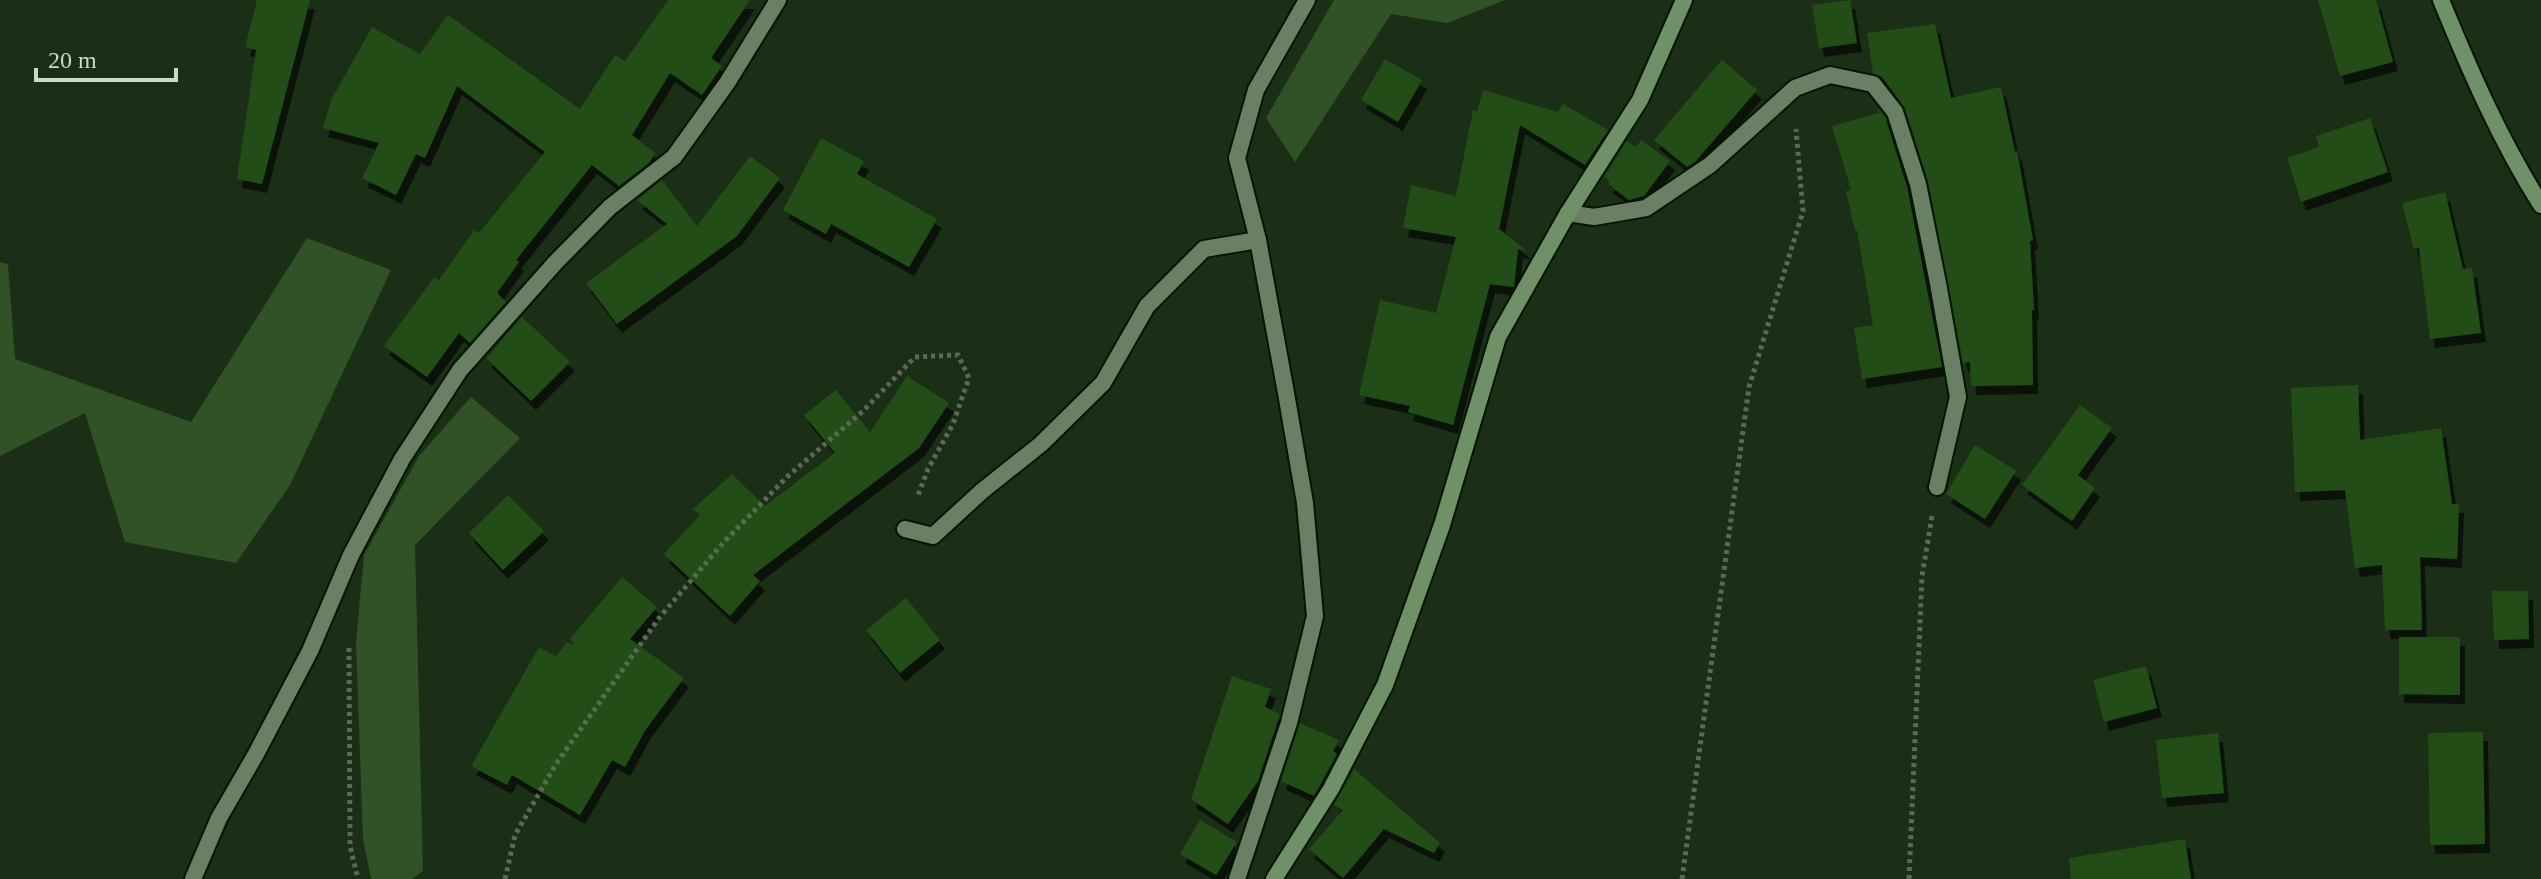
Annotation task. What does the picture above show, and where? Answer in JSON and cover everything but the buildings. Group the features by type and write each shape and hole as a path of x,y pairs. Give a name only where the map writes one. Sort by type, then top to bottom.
{"main road":[{"path":"1274,879 1331,789 1385,685 1442,525 1498,337 1568,213 1640,100 1684,0"},
{"path":"2441,0 2469,69 2511,157 2541,205"}],"street":[{"path":"193,879 219,818 310,651 351,555 402,459 451,383 555,263 610,207 674,157 727,83 778,0"},
{"path":"1237,879 1289,723 1315,616 1305,503 1258,240 1237,158 1256,90 1307,0"},
{"path":"1568,213 1594,217 1646,208 1710,165 1795,88 1830,75 1873,84 1895,112 1918,184 1958,397 1937,487"},
{"path":"905,529 933,536 982,491 1041,444 1103,383 1147,306 1204,249 1258,240"}],"path":[{"path":"1682,879 1749,387 1803,211 1795,88"},
{"path":"505,879 515,835 556,764 659,618 713,554 788,476 863,411 915,357 958,355 969,378 953,424 928,469 905,529"},
{"path":"1909,879 1922,576 1937,487"},
{"path":"349,642 350,846 358,879"}],"green space":[{"path":"1334,0 1505,0 1447,23 1391,14 1295,162 1266,118"},
{"path":"307,238 391,270 290,485 236,563 125,542 85,413 0,456 0,262 8,264 15,359 191,422"},
{"path":"471,397 520,438 415,545 423,871 412,879 371,879 363,839 356,642 364,555 419,456"}]}
